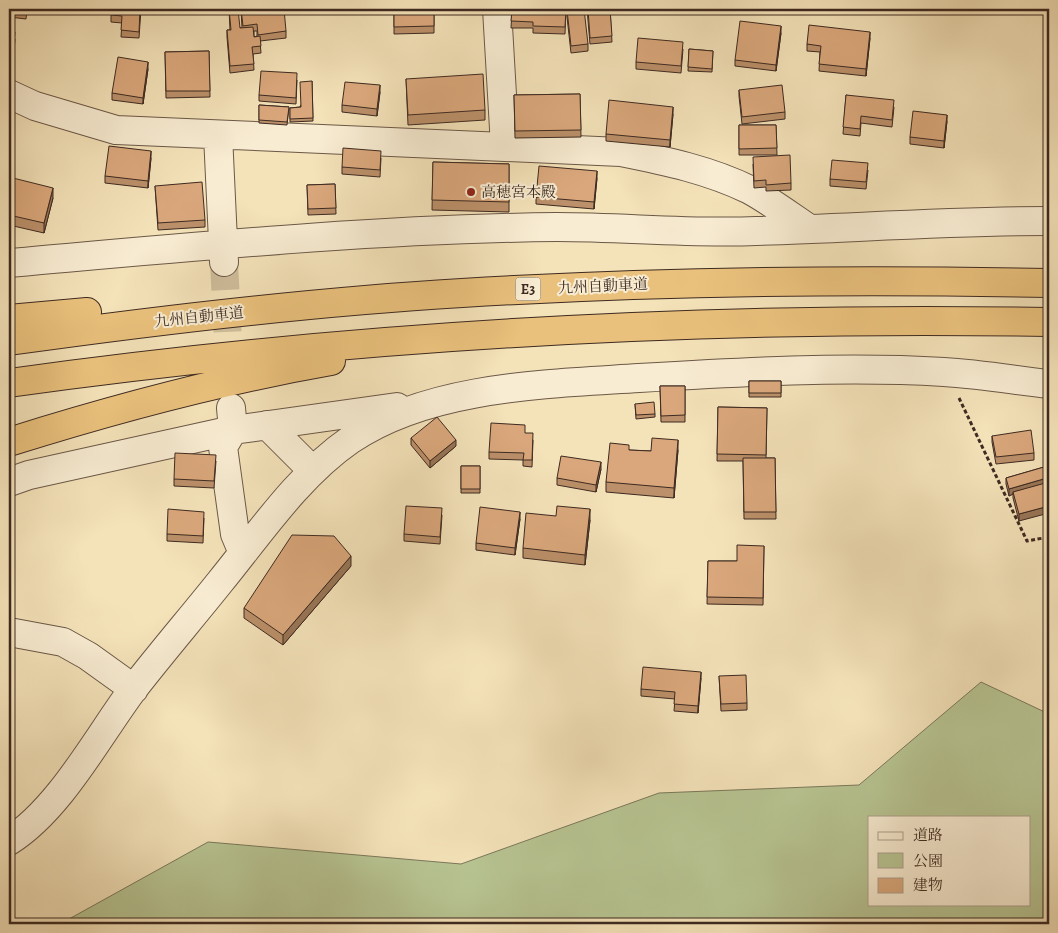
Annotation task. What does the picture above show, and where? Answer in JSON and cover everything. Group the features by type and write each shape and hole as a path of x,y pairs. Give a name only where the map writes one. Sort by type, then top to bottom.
{"highway":[{"name":"九州自動車道","path":"9,341 105,327 273,309 460,293 647,284 954,281 1049,283"},
{"path":"9,319 273,295 447,285 647,284"},
{"path":"9,383 114,368 277,351 473,336 648,326 805,321 1049,322"},
{"path":"9,442 81,420 195,390 329,362 473,342 649,326 805,321"}],"street":[{"path":"497,9 505,146"},
{"path":"9,94 35,106 116,130 622,152 675,162 719,176 752,191 808,228"},
{"path":"218,135 223,253"},
{"path":"9,263 223,253 415,232 558,227 737,231 969,221 1049,221"},
{"path":"9,482 232,419 267,426 443,401 499,390 564,383 810,370 946,372 1049,384"},
{"path":"9,841 52,803 134,689 312,470 352,439 392,417 443,401"},
{"path":"232,419 223,447 235,534 243,553"},
{"path":"267,426 312,470"},
{"path":"9,632 63,642 88,656 134,689"}],"path":[{"path":"946,372 1027,541 1049,537"}],"green space":[{"path":"981,682 1049,714 1049,924 60,924 208,842 461,864 659,793 859,785"}],"building":[{"path":"9,9 27,9 26,12"},
{"path":"111,9 140,9 139,32 121,30 122,16 111,15"},
{"path":"229,9 238,9 240,28 253,27 254,37 260,36 261,46 252,47 254,64 230,66 227,30 231,30"},
{"path":"241,9 284,9 286,31 258,35 257,24 243,26"},
{"path":"394,9 434,9 434,26 394,27"},
{"path":"512,9 566,9 565,27 533,26 533,22 511,21"},
{"path":"584,9 588,44 571,46 567,10"},
{"path":"588,9 610,9 612,36 590,38"},
{"path":"740,21 781,26 776,65 735,60"},
{"path":"809,25 870,32 866,69 819,64 821,46 807,44"},
{"path":"9,32 15,32 12,68 9,68"},
{"path":"638,38 683,42 681,66 636,62"},
{"path":"689,49 713,51 712,69 688,67"},
{"path":"209,51 210,91 166,91 165,52"},
{"path":"118,57 148,62 143,98 112,93"},
{"path":"261,71 297,73 296,98 259,95"},
{"path":"483,74 485,110 408,115 406,79"},
{"path":"312,81 313,118 290,119 290,108 301,107 300,82"},
{"path":"345,82 380,85 377,109 342,105"},
{"path":"782,85 785,112 742,117 739,90"},
{"path":"580,94 581,130 515,131 514,95"},
{"path":"846,95 894,100 892,120 861,116 860,129 843,127"},
{"path":"609,100 673,107 670,140 606,134"},
{"path":"259,105 289,107 287,122 259,120"},
{"path":"913,111 947,115 944,141 910,137"},
{"path":"739,125 776,125 777,148 739,149"},
{"path":"109,146 151,151 148,181 105,176"},
{"path":"343,148 381,151 380,170 342,167"},
{"path":"790,155 791,183 766,185 766,180 754,181 753,157"},
{"path":"832,160 868,163 866,182 830,179"},
{"name":"高穂宮本殿","path":"433,162 509,164 509,202 432,200"},
{"path":"539,166 597,171 594,202 536,197"},
{"path":"9,177 53,188 44,223 9,215"},
{"path":"202,182 205,220 158,223 155,186"},
{"path":"335,184 336,208 308,209 307,185"},
{"path":"749,381 781,381 781,393 749,393"},
{"path":"660,386 685,386 685,415 661,416"},
{"path":"654,402 655,414 636,415 635,404"},
{"path":"718,407 767,408 766,455 717,454"},
{"path":"437,417 456,440 430,461 411,438"},
{"path":"491,423 525,425 525,433 533,433 532,460 523,460 524,453 489,452"},
{"path":"1031,430 1034,453 996,457 992,436"},
{"path":"652,438 678,440 674,488 606,482 610,443 629,445 629,450 651,451"},
{"path":"175,453 216,455 214,481 174,479"},
{"path":"561,456 601,462 596,485 557,478"},
{"path":"743,458 775,458 776,512 744,512"},
{"path":"461,466 480,466 480,489 461,489"},
{"path":"1044,467 1047,478 1009,489 1006,478"},
{"path":"1049,482 1049,506 1019,514 1013,492"},
{"path":"406,506 442,508 440,537 404,534"},
{"path":"557,506 590,509 585,555 523,548 526,513 556,516"},
{"path":"480,507 520,512 515,548 476,543"},
{"path":"168,509 204,512 203,536 167,534"},
{"path":"292,535 334,536 351,556 283,635 244,608"},
{"path":"737,545 764,546 763,598 707,597 708,561 737,561"},
{"path":"643,667 701,672 698,706 674,704 675,692 641,689"},
{"path":"746,675 747,703 721,704 719,676"}],"tunnel":[{"path":"224,262 230,381"}],"place":[{"name":"高穂宮本殿","path":"471,192"}]}
